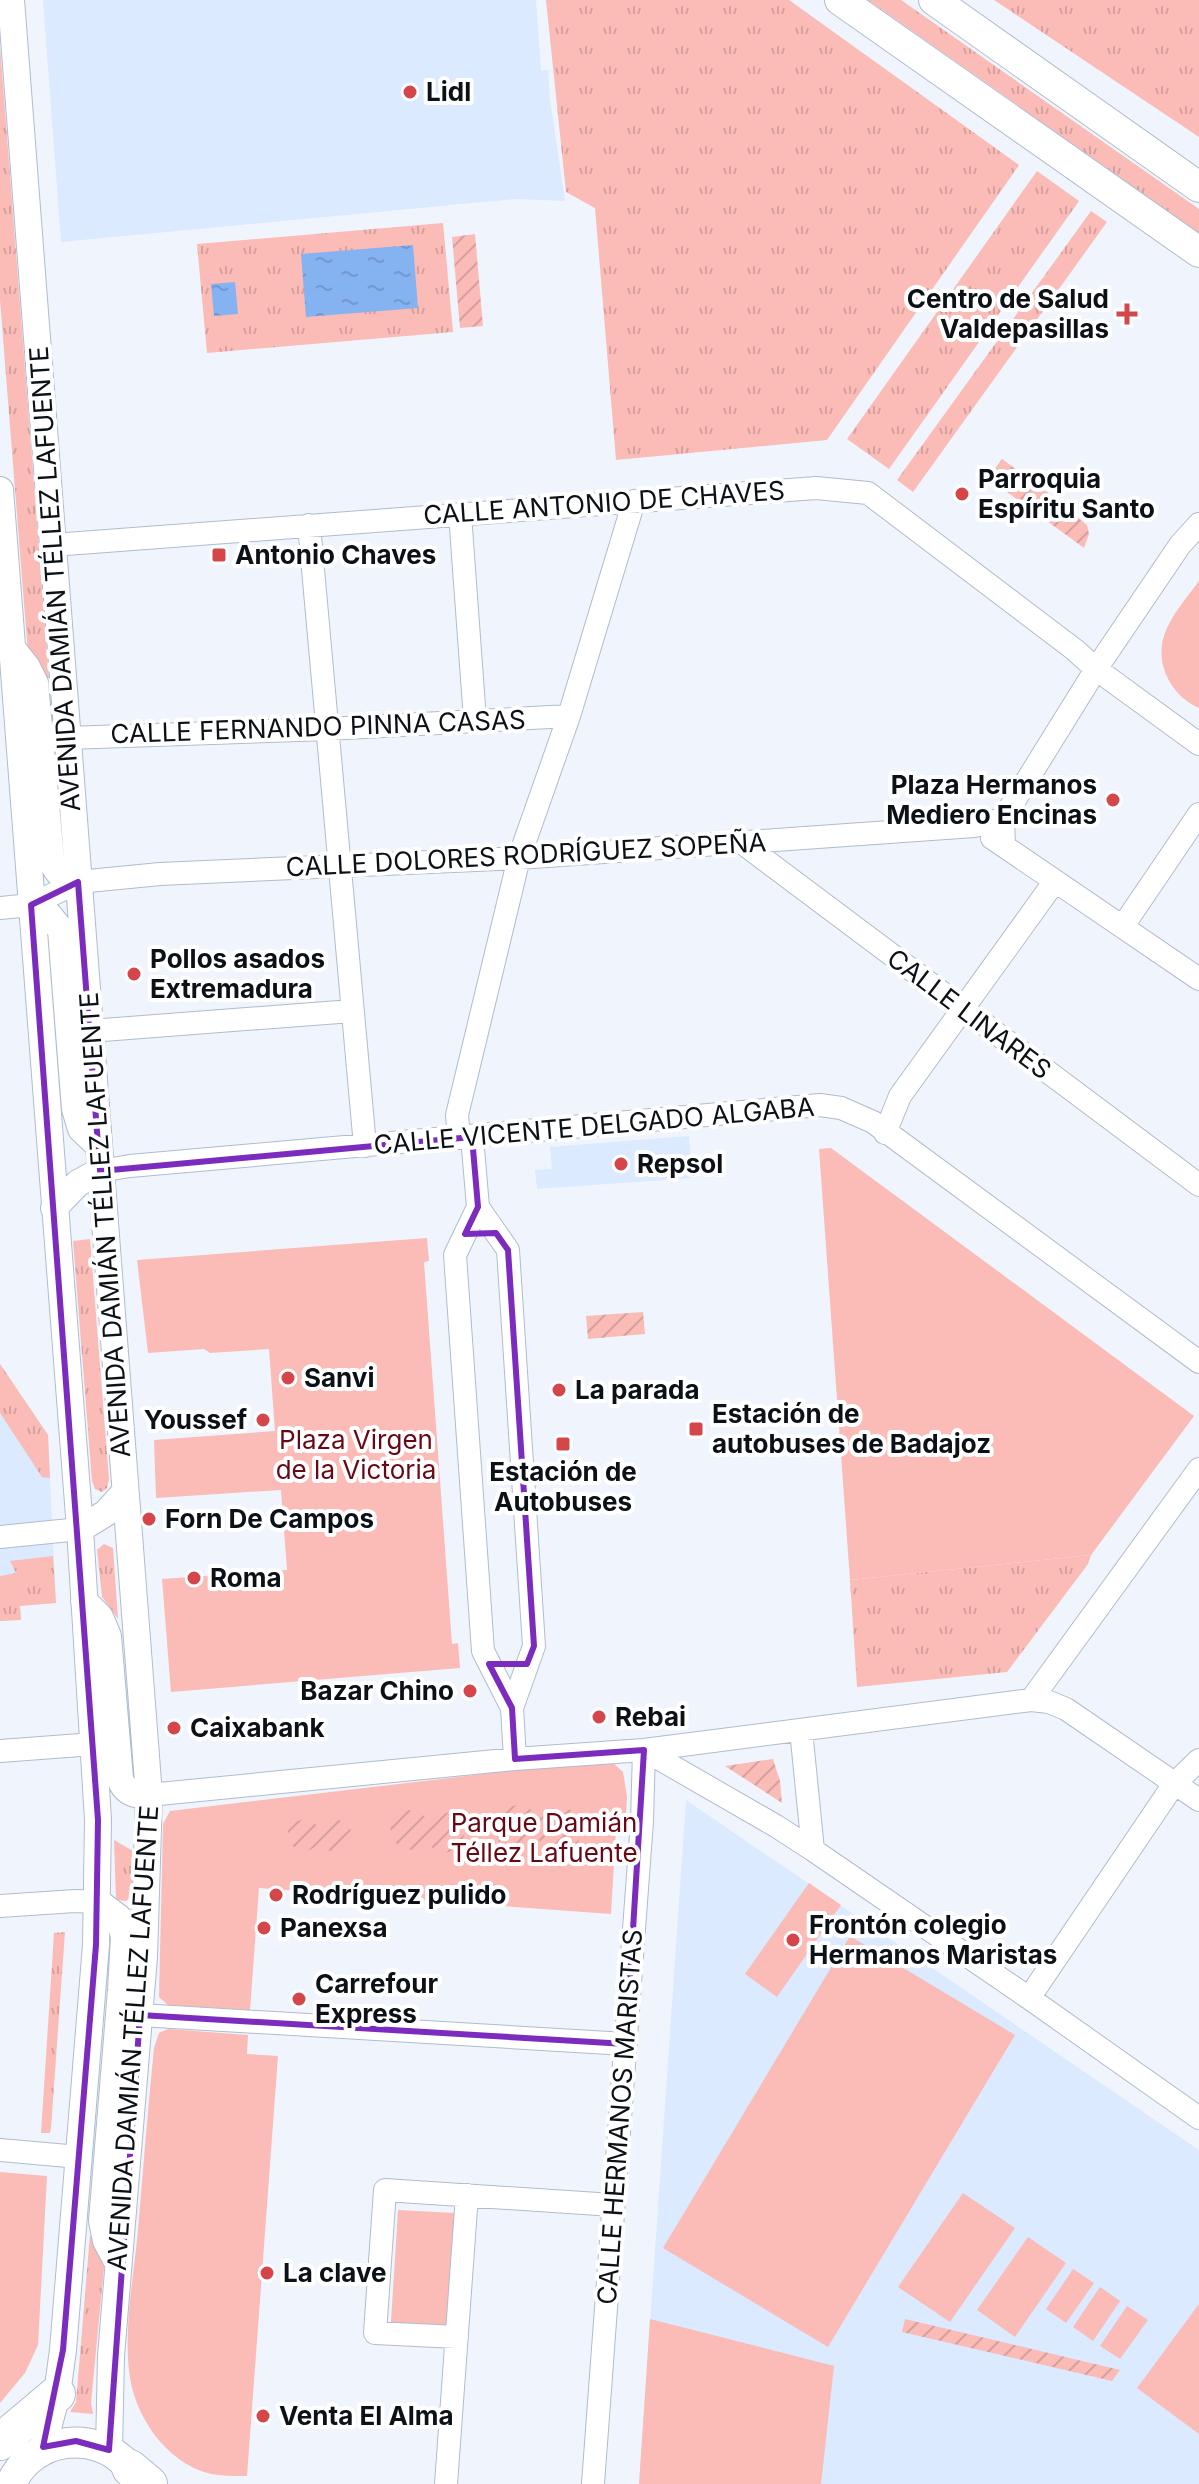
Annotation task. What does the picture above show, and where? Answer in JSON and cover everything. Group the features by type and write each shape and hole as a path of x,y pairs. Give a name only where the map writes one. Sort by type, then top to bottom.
{"highway":[{"path":"0,2442 57,2394"}],"main road":[{"path":"840,0 1199,252"},
{"path":"934,0 1199,187"},
{"path":"11,2484 20,2467 43,2447 76,2441 131,2471"}],"street":[{"name":"AVENIDA DAMIÁN TÉLLEZ LAFUENTE","path":"11,0 149,1795 140,2015 111,2356 131,2471"},
{"name":"CALLE ANTONIO DE CHAVES","path":"53,545 816,488 868,493 1096,669 1199,744"},
{"name":"AVENIDA DAMIÁN TÉLLEZ LAFUENTE","path":"0,490 80,1529 98,1820 98,1902 79,2157 57,2394 43,2447"},
{"path":"515,1759 512,1708 534,1646 508,1250 478,1207 466,1138 457,1115 519,858 569,716 634,501"},
{"path":"460,514 475,720"},
{"path":"1004,846 1003,819 1096,669 1180,545 1199,524"},
{"path":"309,525 365,1146"},
{"path":"12,648 35,683 51,860 65,880 78,882"},
{"name":"CALLE FERNANDO PINNA CASAS","path":"67,738 569,716"},
{"path":"1123,926 1199,814"},
{"path":"974,826 1003,819"},
{"path":"974,826 1199,979"},
{"name":"CALLE DOLORES RODRÍGUEZ SOPEÑA","path":"78,882 160,874 519,858 974,826"},
{"name":"CALLE LINARES","path":"741,842 1199,1185"},
{"path":"885,1133 900,1096 1055,881"},
{"path":"0,908 31,905 78,882"},
{"path":"31,905 49,915 61,930 75,1109 81,1129 100,1159 54,1208"},
{"path":"90,1031 352,1011"},
{"name":"CALLE VICENTE DELGADO ALGABA","path":"100,1159 130,1166 820,1105 841,1108 859,1115 885,1133 1199,1362"},
{"path":"478,1207 455,1255 483,1651 512,1708"},
{"path":"465,1234 496,1233"},
{"path":"1031,1700 1199,1469"},
{"path":"0,1537 80,1529 106,1513 125,1492"},
{"path":"84,1601 100,1617 108,1636 120,1779 125,1790 136,1795 515,1759 644,1750 1031,1700 1049,1702 1066,1709 1199,1800"},
{"path":"490,1664 527,1664"},
{"path":"801,1730 813,1850"},
{"path":"0,1751 94,1744"},
{"path":"644,1750 813,1850 1199,2118"},
{"name":"CALLE HERMANOS MARISTAS","path":"593,2484 642,1821 644,1750"},
{"path":"1029,1998 1174,1784 1199,1760"},
{"path":"0,1906 98,1902 113,1912 122,1925 124,1947 102,2221 106,2241 118,2264"},
{"path":"121,1990 129,2005 140,2015 626,2044"},
{"path":"0,2150 79,2157"},
{"path":"457,2337 375,2333 385,2190 613,2205"},
{"path":"446,2484 467,2195"}],"highlighted area":[{"path":"78,882 100,1171 472,1137 478,1207 465,1234 496,1233 508,1250 534,1646 527,1664 489,1664 512,1708 515,1759 644,1750 626,2044 140,2015 109,2450 76,2441 43,2447 63,2350 96,1945 98,1820 31,905"}],"shaded area":[{"path":"43,0 536,0 541,70 548,70 565,201 515,199 61,242"},
{"name":"Repsol","path":"689,1136 692,1178 537,1189 535,1170 552,1169 550,1147"},
{"path":"0,1364 48,1435 56,1603 20,1606 21,1620 0,1621"},
{"path":"686,1800 1199,2150 1199,2484 639,2484"}],"green space":[{"path":"546,0 789,0 1019,165 827,440 616,460 595,208 566,192"},
{"path":"868,0 901,0 1199,209 1199,233"},
{"path":"994,0 1199,0 1199,137"},
{"path":"0,46 49,678 43,678 28,654 0,300"},
{"path":"1037,171 1079,201 889,469 847,439"},
{"path":"1091,211 1107,222 913,492 897,480"},
{"path":"443,223 453,332 207,353 197,244"},
{"path":"475,234 483,326 460,328 452,237"},
{"path":"1002,459 1087,525 1089,534 1084,548 988,478"},
{"path":"1199,581 1199,708 1188,702 1172,685 1166,675 1161,652 1170,622"},
{"path":"831,1148 1194,1416 1091,1555 850,1580 819,1149"},
{"name":"Plaza Virgen de la Victoria","path":"427,1238 429,1261 424,1262 452,1644 458,1643 460,1668 171,1692 162,1579 287,1570 281,1490 156,1498 154,1440 275,1431 269,1349 148,1353 137,1260"},
{"path":"90,1239 109,1479 107,1488 102,1492 95,1489 92,1481 73,1241"},
{"path":"643,1312 645,1334 588,1339 586,1316"},
{"path":"0,1364 48,1435 50,1478 42,1477 0,1413"},
{"path":"104,1544 113,1548 118,1619 102,1597 97,1550"},
{"path":"1091,1555 1088,1564 1007,1672 857,1687 850,1580"},
{"path":"53,1556 56,1603 20,1606 21,1620 0,1621 0,1576 16,1573 10,1561"},
{"path":"773,1759 780,1781 782,1803 725,1766"},
{"name":"Parque Damián Téllez Lafuente","path":"602,1760 612,1762 623,1772 627,1797 625,1830 616,1830 611,1914 259,1888 250,2010 168,2005 159,1997 163,1824 170,1811"},
{"path":"518,1805 532,1810 539,1819 553,1808 571,1810 580,1818 582,1829 579,1840 572,1849 562,1854 550,1852 538,1839 526,1849 515,1851 505,1847 494,1829 496,1819 503,1810"},
{"path":"409,1810 421,1813 428,1820 443,1812 456,1816 463,1824 462,1842 456,1849 447,1852 437,1851 427,1842 417,1848 399,1846 393,1840 392,1823 398,1815"},
{"path":"304,1819 314,1822 320,1830 328,1822 343,1821 352,1832 349,1846 335,1852 320,1842 310,1850 295,1848 288,1830 294,1822"},
{"path":"114,1840 133,1851 133,1895 126,1901 116,1900"},
{"name":"Frontón colegio Hermanos Maristas","path":"809,1883 841,1905 777,1997 745,1974"},
{"path":"65,1932 51,2128 50,2133 41,2133 54,1933"},
{"path":"850,1936 1015,2035 828,2347 663,2248"},
{"path":"168,2029 248,2035 247,2054 278,2056 247,2476 211,2474 179,2459 154,2434 132,2387 128,2353 129,2318 154,2048 159,2033"},
{"path":"0,2172 47,2176 38,2345 25,2373 0,2403"},
{"path":"963,2193 1015,2228 950,2322 898,2287"},
{"path":"398,2210 455,2213 447,2341 390,2337"},
{"path":"90,2235 105,2257 91,2403 93,2414 70,2412 76,2402"},
{"path":"1028,2237 1066,2263 1015,2337 977,2310"},
{"path":"1073,2269 1094,2283 1066,2323 1046,2309"},
{"path":"1100,2287 1120,2301 1093,2341 1073,2327"},
{"path":"1199,2304 1199,2434 1137,2388"},
{"path":"1127,2306 1148,2320 1120,2359 1100,2346"},
{"path":"650,2319 834,2366 821,2484 639,2484"},
{"path":"905,2319 1120,2370 1112,2381 902,2332"}],"water":[{"path":"413,245 418,308 306,317 301,254"},
{"path":"235,282 238,314 214,316 211,284"}],"place":[{"name":"Lidl","path":"410,92"},
{"name":"Centro de Salud Valdepasillas","path":"1127,314"},
{"name":"Parroquia Espíritu Santo","path":"962,494"},
{"name":"Antonio Chaves","path":"219,555"},
{"name":"Plaza Hermanos Mediero Encinas","path":"1113,800"},
{"name":"Pollos asados Extremadura","path":"134,974"},
{"name":"Repsol","path":"621,1164"},
{"name":"Sanvi","path":"288,1378"},
{"name":"La parada","path":"559,1390"},
{"name":"Youssef","path":"263,1420"},
{"name":"Estación de autobuses de Badajoz","path":"696,1429"},
{"name":"Estación de Autobuses","path":"563,1444"},
{"name":"Forn De Campos","path":"149,1519"},
{"name":"Roma","path":"194,1578"},
{"name":"Bazar Chino","path":"470,1691"},
{"name":"Rebai","path":"599,1717"},
{"name":"Caixabank","path":"174,1728"},
{"name":"Rodríguez pulido","path":"276,1895"},
{"name":"Panexsa","path":"264,1928"},
{"name":"Frontón colegio Hermanos Maristas","path":"793,1940"},
{"name":"Carrefour Express","path":"299,1999"},
{"name":"La clave","path":"267,2273"},
{"name":"Venta El Alma","path":"263,2416"}]}
